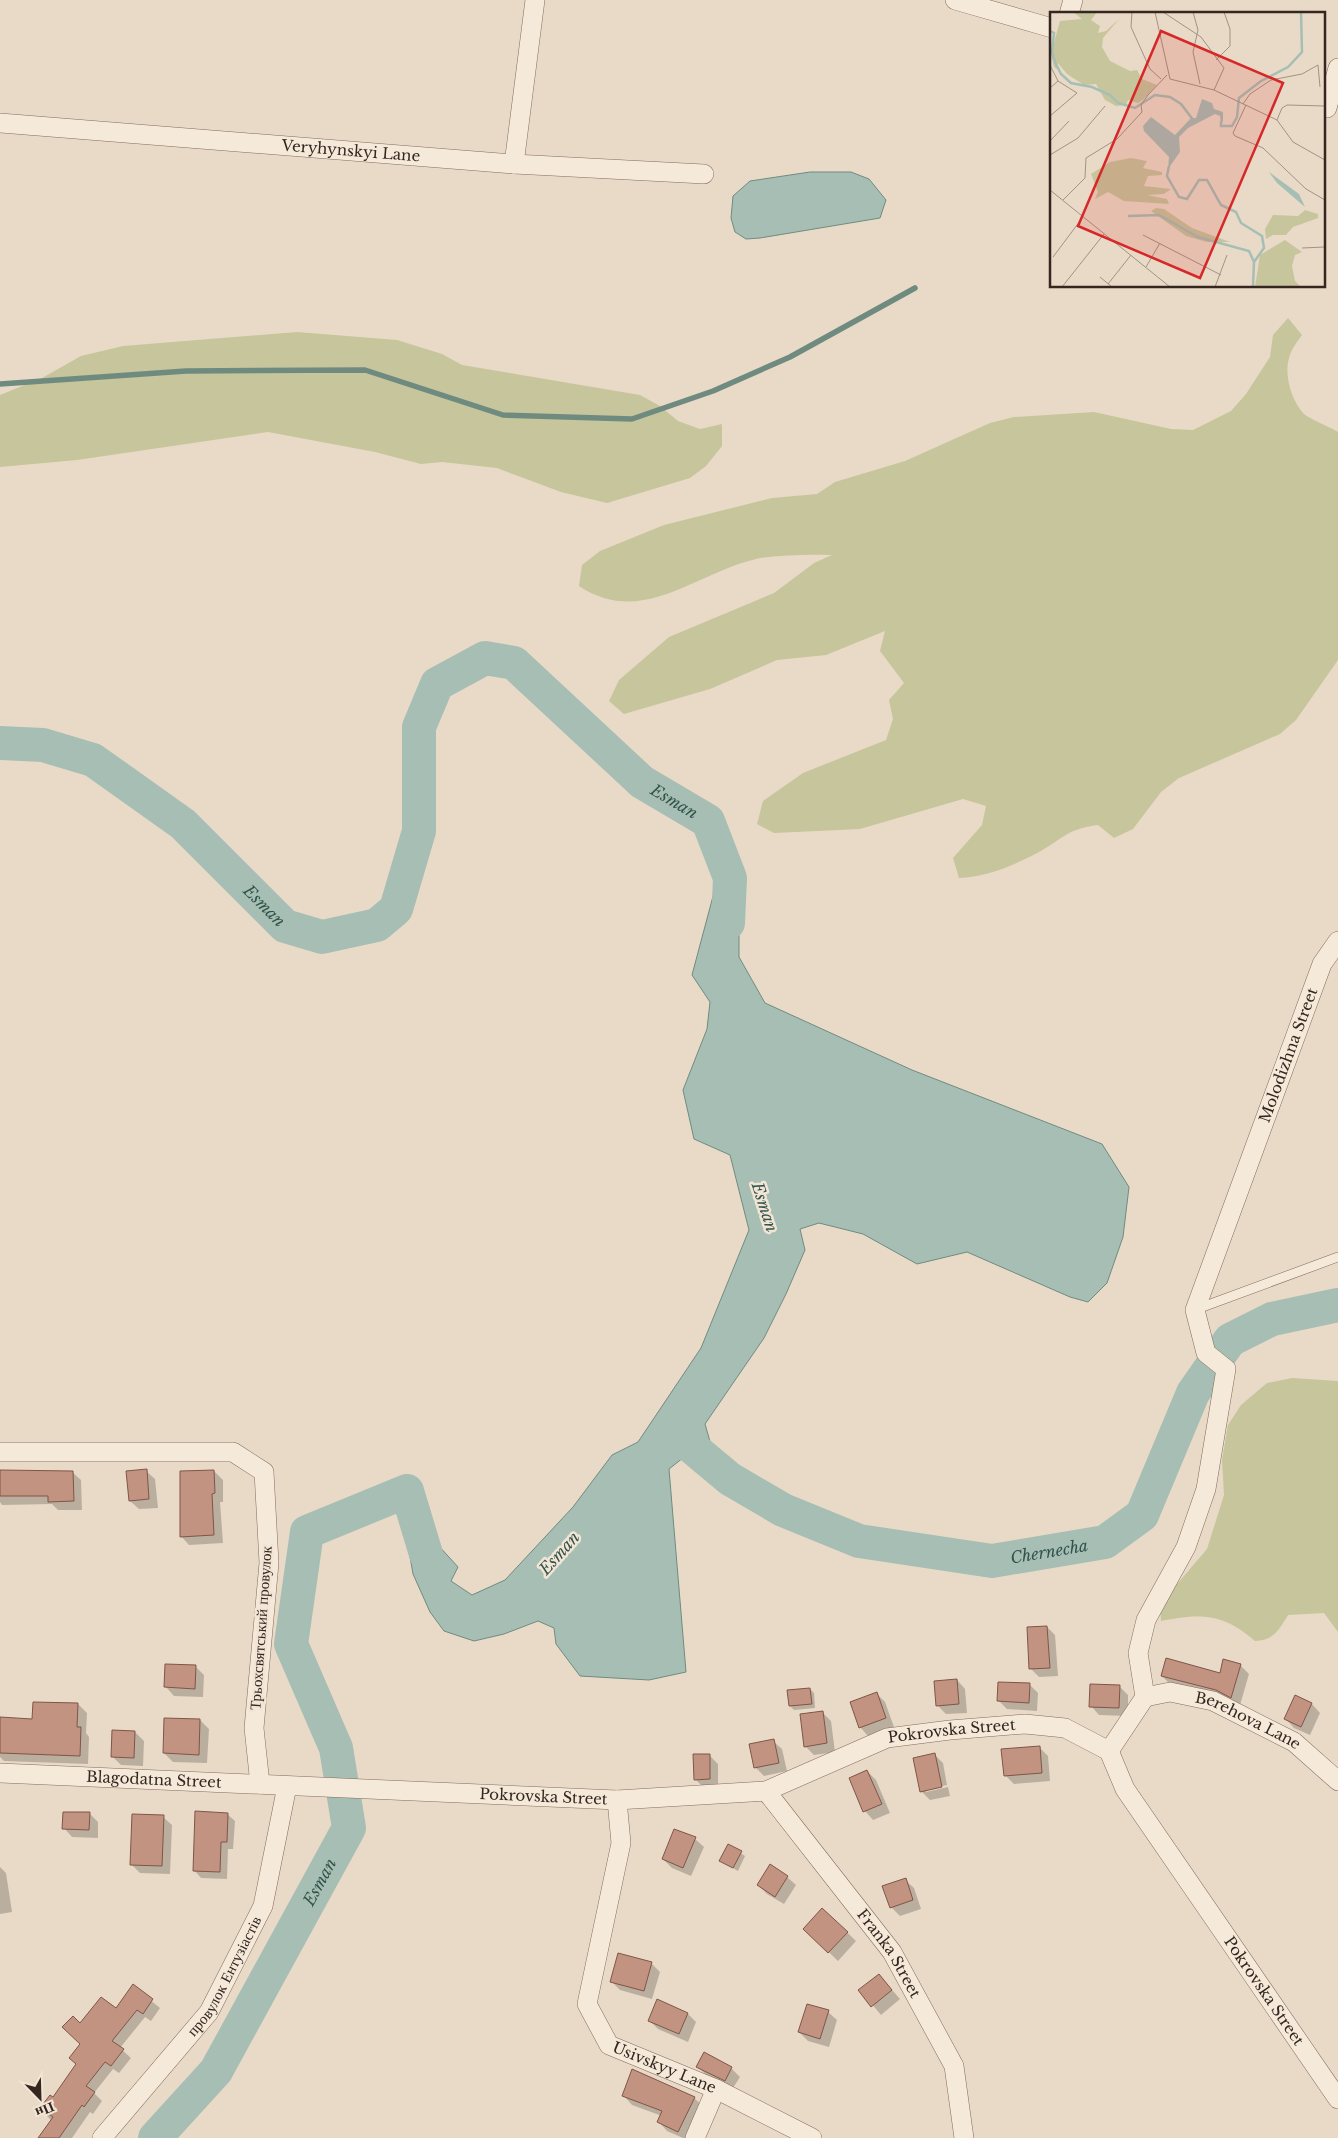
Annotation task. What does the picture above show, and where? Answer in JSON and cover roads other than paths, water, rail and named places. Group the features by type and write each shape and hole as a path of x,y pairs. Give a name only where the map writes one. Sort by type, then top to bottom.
{"street":[{"path":"514,164 534,0"},
{"path":"954,0 1050,27"},
{"path":"1330,109 1338,68"},
{"name":"Veryhynskyi Lane","path":"0,122 514,164 704,174"},
{"name":"Molodizhna Street","path":"1195,1310 1322,964 1338,941"},
{"path":"1109,1751 1144,1697 1138,1653 1146,1620 1186,1547 1206,1489 1226,1369 1206,1354 1195,1310"},
{"name":"Трьохсвятський провулок","path":"0,1452 232,1452 264,1472 269,1563 254,1728 260,1784"},
{"name":"Berehova Lane","path":"1144,1697 1170,1692 1213,1701 1294,1742 1338,1781"},
{"name":"Pokrovska Street","path":"307,1788 382,1789 618,1800 766,1791 887,1738 950,1730 1025,1724 1065,1728 1109,1751 1124,1790 1338,2099"},
{"name":"Blagodatna Street","path":"0,1773 260,1784 307,1788"},
{"name":"провулок Ентузіастів","path":"102,2138 209,2012 263,1906 287,1786"},
{"name":"Franka Street","path":"766,1791 892,1952 954,2066 964,2138"},
{"name":"Usivskyy Lane","path":"618,1800 620,1843 587,2004 609,2045 716,2089 812,2138"},
{"path":"695,2138 716,2089"}],"lane":[{"path":"1195,1310 1264,1282 1338,1257"}],"water":[{"path":"810,172 851,172 869,179 886,200 880,218 760,238 746,239 735,232 731,218 733,196 750,181"},
{"path":"730,878 739,909 739,957 765,1003 912,1070 1102,1144 1129,1187 1123,1237 1107,1283 1088,1302 1070,1297 967,1252 917,1264 863,1234 819,1223 800,1229 805,1250 786,1294 764,1338 705,1424 713,1452 693,1450 669,1469 686,1672 649,1680 580,1676 556,1644 554,1628 538,1621 504,1634 474,1641 444,1631 430,1612 413,1574 408,1545 413,1509 427,1533 458,1567 451,1581 472,1595 505,1580 573,1507 612,1455 638,1442 701,1348 749,1230 730,1155 694,1139 683,1090 707,1029 710,1002 692,975 716,885"}],"waterway":[{"path":"0,384 186,371 365,370 503,415 632,419 713,391 790,357 915,288"},
{"name":"Esman","path":"0,743 43,745 93,760 183,824 285,926 322,937 377,925 396,909 419,831 419,727 437,684 485,658 514,663 642,782 708,821 730,878 728,923"},
{"name":"Chernecha","path":"670,1429 730,1479 783,1510 859,1541 992,1561 1105,1542 1142,1515 1193,1393 1230,1340 1272,1319 1338,1305"},
{"name":"Esman","path":"155,2138 216,2071 349,1828 336,1748 291,1644 307,1532 407,1491 426,1554"}]}
